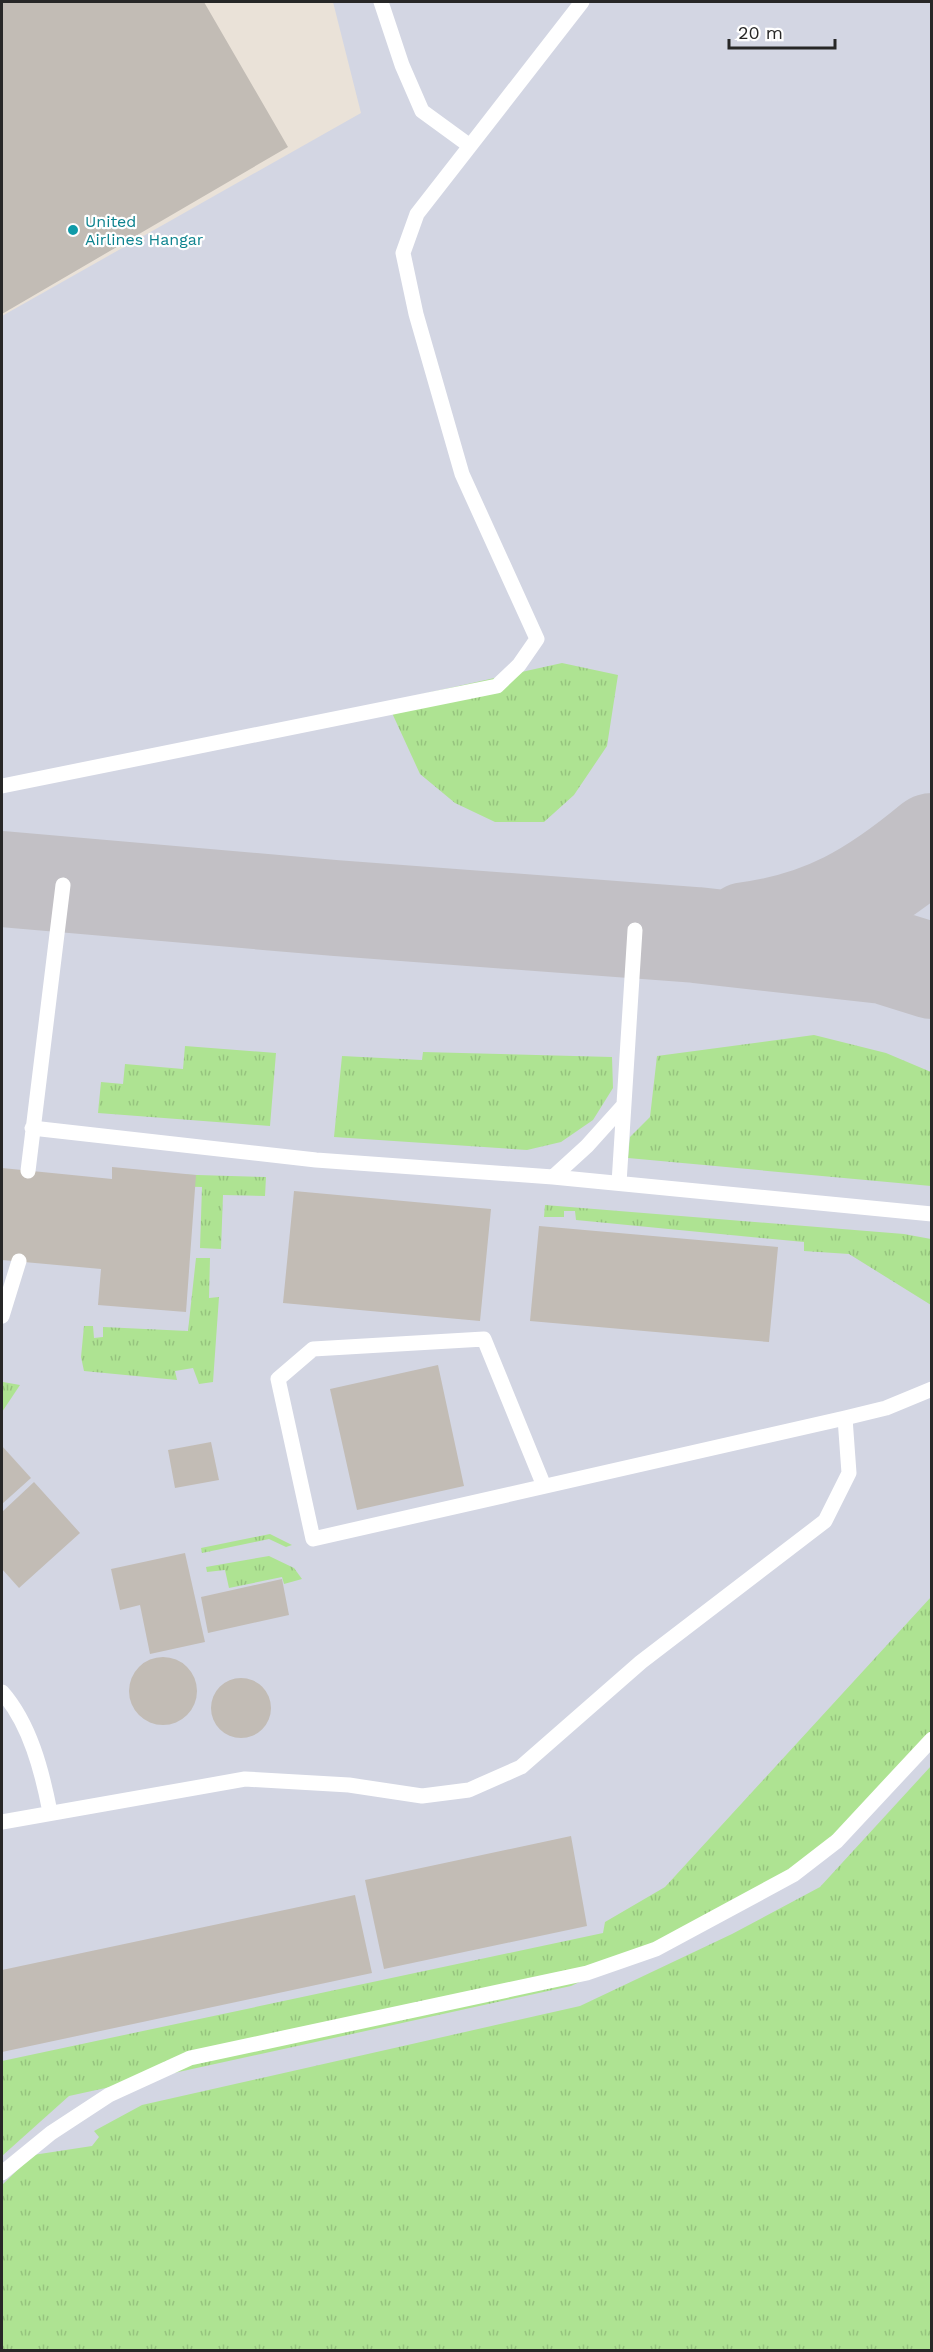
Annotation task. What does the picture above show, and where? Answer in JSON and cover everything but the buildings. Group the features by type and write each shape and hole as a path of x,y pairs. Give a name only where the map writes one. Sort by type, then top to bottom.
{"lane":[{"path":"381,2 402,65 422,111 470,146"},
{"path":"2,786 497,686 519,665 537,639 462,474 416,314 404,253 417,214 582,2"},
{"path":"28,1171 63,885"},
{"path":"619,1183 636,930"},
{"path":"553,1177 623,1106"},
{"path":"32,1128 316,1160 553,1177 932,1214"},
{"path":"2,1316 19,1261"},
{"path":"544,1486 484,1339 313,1349 279,1379 313,1539 845,1418 886,1408 932,1389"},
{"path":"2,1822 245,1779 349,1785 423,1796 470,1790 521,1767 640,1662 825,1521 849,1473 845,1418"},
{"path":"2,1692 30,1740 42,1773 50,1812"},
{"path":"2,2173 51,2133 109,2095 190,2058 587,1973 656,1949 793,1875 837,1841 932,1739"}],"shaded area":[{"path":"333,2 931,2 931,2350 2,2350 2,316 361,113"}],"green space":[{"path":"562,663 618,675 607,746 574,795 544,822 495,822 455,803 420,774 387,702"},
{"path":"814,1035 886,1053 931,1072 931,1186 628,1158 630,1137 650,1117 657,1056"},
{"path":"185,1046 276,1053 270,1126 98,1113 101,1082 123,1084 125,1064 183,1069"},
{"path":"423,1052 612,1057 613,1088 593,1120 561,1142 527,1150 334,1137 342,1056 422,1060"},
{"path":"131,1173 266,1177 265,1196 223,1195 221,1249 200,1248 202,1187 131,1185"},
{"path":"545,1205 904,1234 931,1239 931,1305 849,1254 804,1251 804,1242 576,1220 575,1211 564,1211 564,1217 544,1217"},
{"path":"196,1258 210,1258 209,1298 219,1297 213,1382 199,1384 193,1368 175,1371 177,1380 84,1371 81,1357 84,1326 93,1326 94,1338 103,1337 103,1327 188,1331"},
{"path":"3,1382 20,1385 2,1412 2,1386"},
{"path":"270,1534 292,1545 286,1547 269,1539 202,1553 201,1548"},
{"path":"269,1556 294,1568 302,1579 284,1584 282,1577 229,1588 225,1570 207,1572 206,1567"},
{"path":"931,1597 931,1737 814,1863 753,1900 571,1986 69,2096 2,2156 2,2061 603,1933 605,1922 665,1887"},
{"path":"931,1766 931,2350 2,2350 2,2185 33,2155 92,2146 99,2137 94,2131 142,2105 580,2006 732,1934 820,1887"}],"taxiway":[{"path":"746,930 799,919 846,900 889,874 932,841"},
{"path":"2,879 335,908 696,935 884,956 932,971"}],"place":[{"name":"United Airlines Hangar","path":"73,230"}]}
